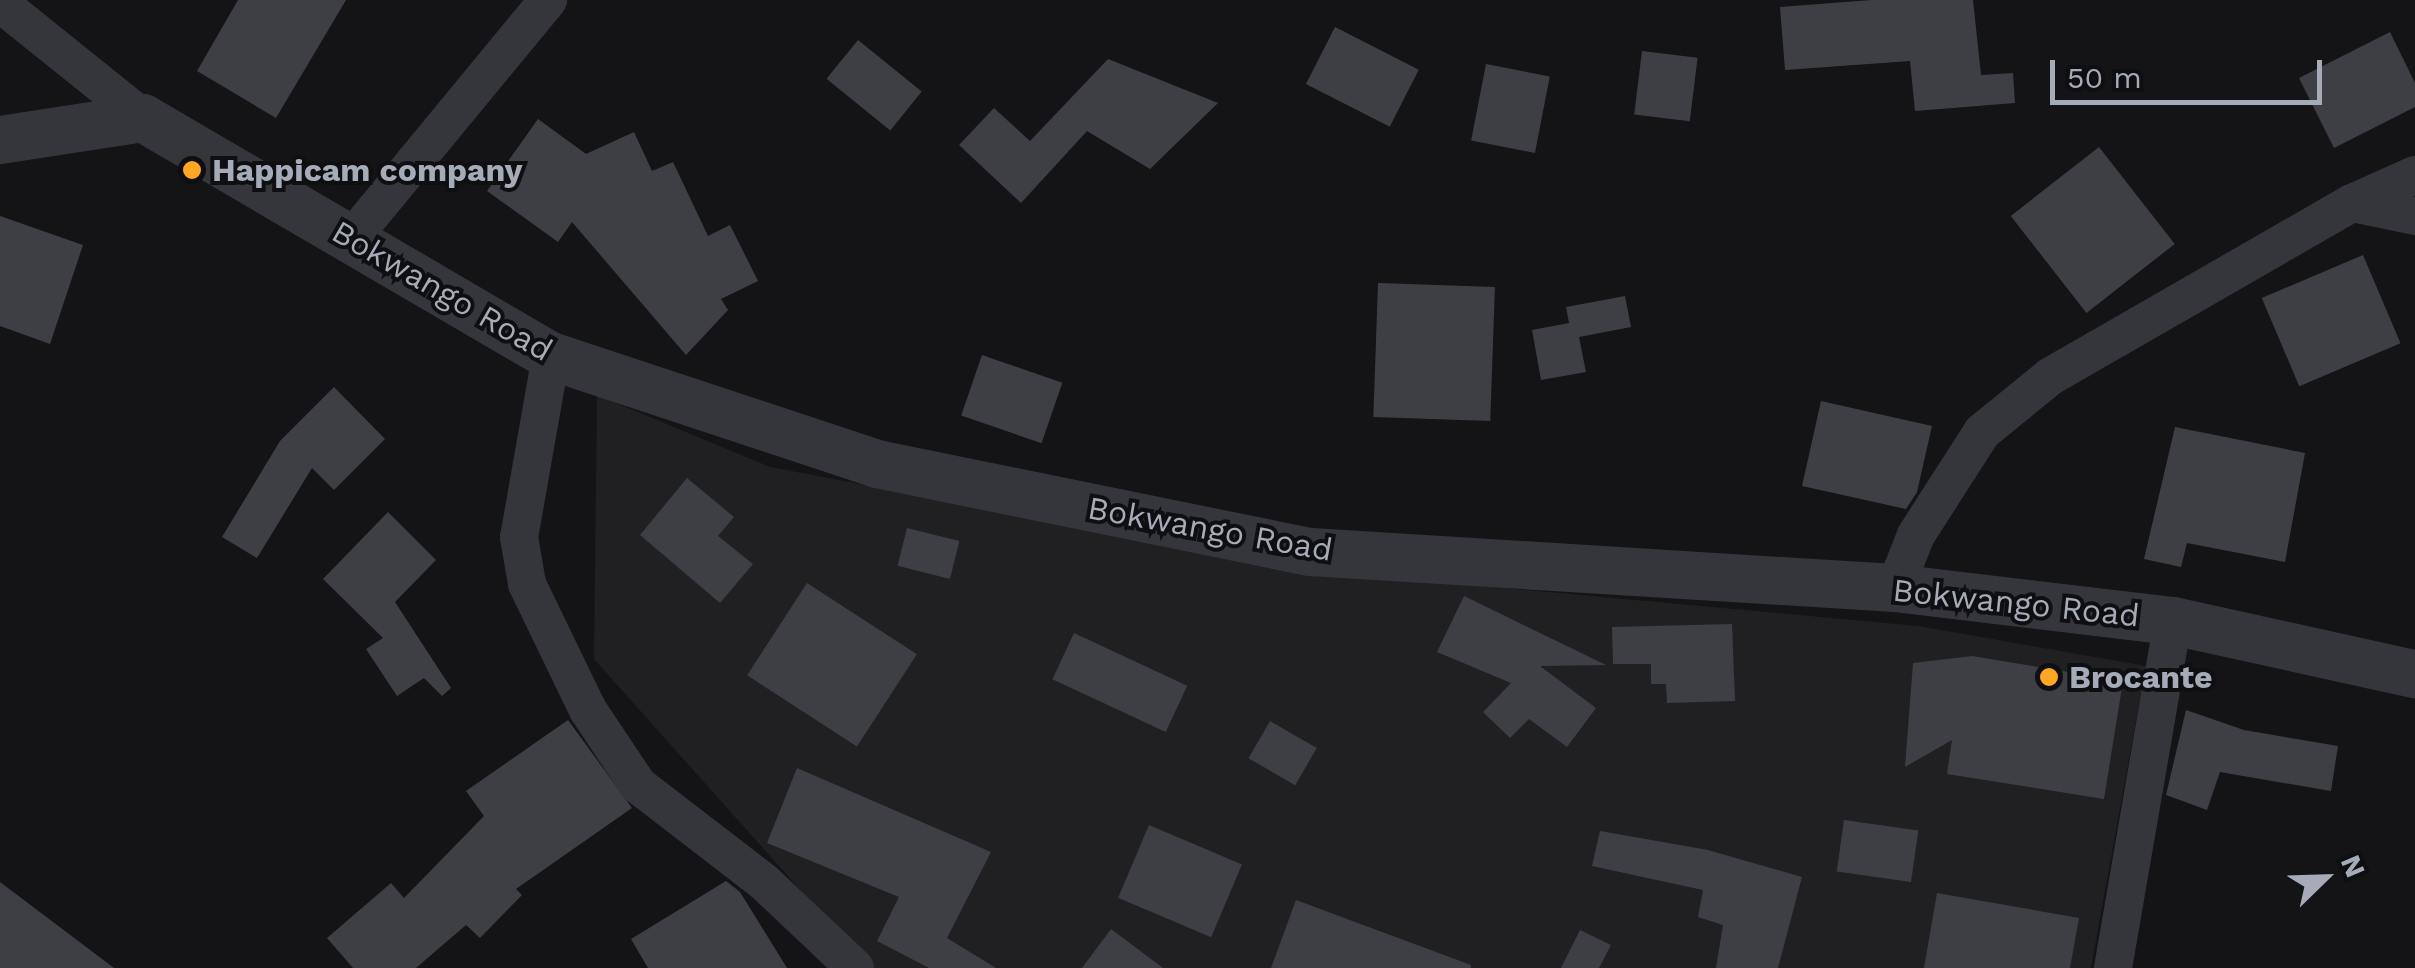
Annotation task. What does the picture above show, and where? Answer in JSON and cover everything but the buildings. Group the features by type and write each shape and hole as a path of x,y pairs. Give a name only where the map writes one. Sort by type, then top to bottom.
{"street":[{"path":"351,239 548,0"},
{"path":"0,2 143,118"},
{"path":"0,140 143,118"},
{"name":"Bokwango Road","path":"143,118 552,356 878,464 1311,552 1895,588 2173,620 2415,674"},
{"path":"1895,588 1916,535 1982,432 2051,376 2352,204 2415,176"},
{"path":"2352,204 2415,216"},
{"path":"552,356 519,537 527,584 588,710 638,785 764,882 855,968"},
{"path":"2114,968 2173,620"}],"shaded area":[{"path":"597,395 770,467 1331,572 1918,626 2146,666 2091,968 870,968 594,659"}],"place":[{"name":"Happicam company","path":"192,170"},
{"name":"Brocante","path":"2049,677"}]}
